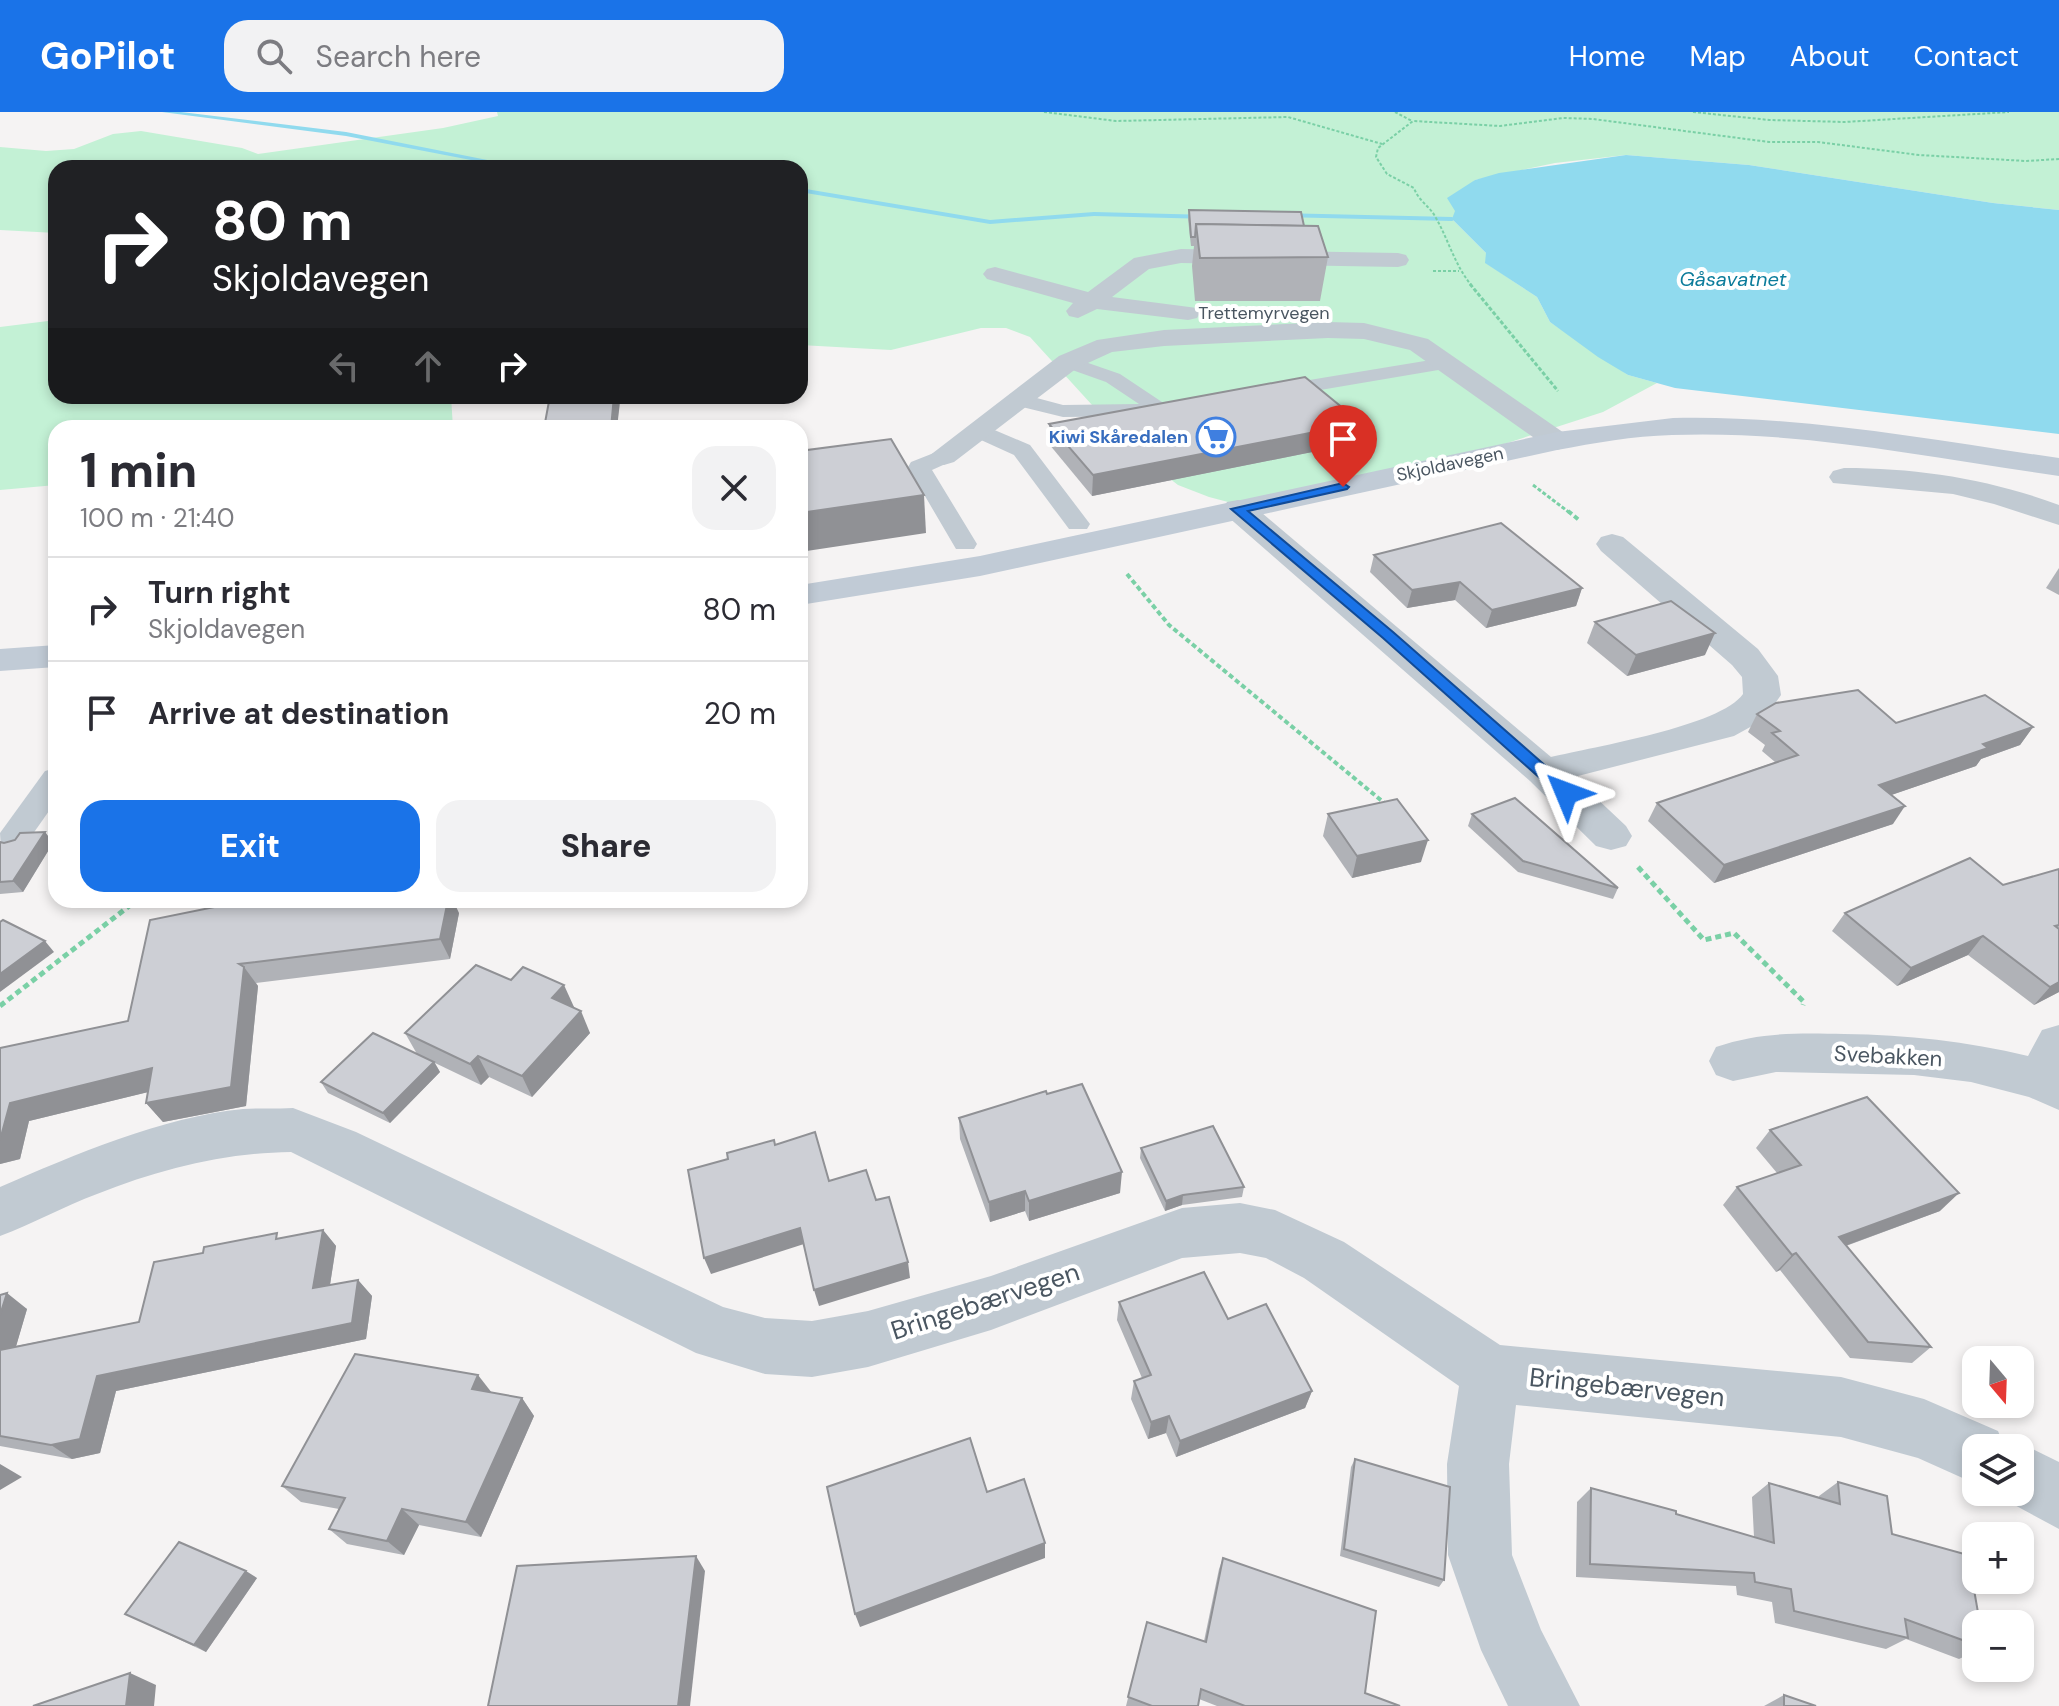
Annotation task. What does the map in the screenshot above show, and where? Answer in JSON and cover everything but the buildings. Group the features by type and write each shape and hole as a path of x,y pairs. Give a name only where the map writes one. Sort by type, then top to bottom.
{"main road":[{"name":"Skjoldavegen","path":"808,594 980,566 1557,441 1642,428 1737,427 1856,438 2059,467"},
{"path":"0,660 48,657"}],"street":[{"path":"1082,308 1142,263 1167,257 1398,260"},
{"name":"Trettemyrvegen","path":"990,280 1082,308 1156,313 1344,314 1411,319"},
{"name":"Trettemyrvegen","path":"1082,308 1115,343"},
{"path":"944,456 1068,362 1088,351 1115,343 1292,331 1364,331 1419,344 1557,441"},
{"path":"1844,477 1900,476 1952,483 2017,499 2059,516"},
{"path":"1238,509 1544,772 1611,836"},
{"path":"1544,772 1721,727 1750,712 1762,695 1760,676 1745,657 1612,544"},
{"name":"Svebakken","path":"1733,1061 1776,1052 1914,1055 2053,1071"},
{"name":"Bringebærvegen","path":"0,1212 81,1176 175,1145 242,1131 293,1130 338,1148 716,1333 765,1346 812,1349 868,1339 991,1303 1182,1233 1240,1228 1275,1235 1324,1260 1490,1373 1587,1385 1841,1407 1924,1429 1962,1447"},
{"path":"1490,1373 1478,1464 1480,1555 1515,1650 1545,1706"},
{"path":"2034,1482 2059,1497"}],"lane":[{"path":"1018,399 1063,411 1101,413 1171,408 1113,378 1068,362"},
{"path":"1239,397 1449,363"},
{"path":"978,430 1022,450 1078,524"},
{"path":"944,456 919,467 965,544"},
{"path":"12,840 48,789"}],"path":[{"path":"1044,112 1116,121 1288,117 1382,144 1388,143 1397,131 1413,121"},
{"path":"1395,112 1413,121 1500,126 1563,118 1593,119 1769,142 1818,142 1919,155 2026,161 2059,159"},
{"path":"1693,112 1775,123 1856,124 2009,112"},
{"path":"1382,144 1376,157 1383,171 1395,182 1414,188 1418,200 1435,215 1459,271 1566,401 1551,412 1526,417"},
{"path":"1524,478 1612,544"},
{"path":"1121,567 1169,625 1393,810"},
{"path":"1611,836 1704,940 1734,933 1804,1002"},
{"path":"0,1006 127,908"}],"green space":[{"path":"497,112 2059,112 2059,210 1993,203 1749,165 1626,155 1555,163 1475,180 1452,219 1486,253 1486,263 1537,297 1550,322 1628,375 1657,383 1603,412 1427,469 1251,508 1178,485 1134,451 1030,337 1006,328 981,328 891,350 808,345 808,160 48,160 48,233 0,230 0,147 46,151 74,149 113,134 141,131 242,148 258,154 443,128 498,116"},
{"path":"48,321 48,404 452,404 452,420 48,420 48,486 0,490 0,327"}],"water":[{"name":"Gåsavatnet","path":"1626,155 1749,165 1993,203 2059,210 2059,434 1675,388 1628,375 1550,322 1537,297 1485,263 1486,253 1452,219 1455,211 1447,198 1475,180 1499,173"}],"waterway":[{"path":"165,112 346,134 481,160"},
{"path":"808,191 990,222 1094,214 1210,217"},
{"path":"1281,215 1452,219"}],"place":[{"name":"Kiwi Skåredalen","path":"1216,437"}],"route":[{"path":"1343,487 1238,509 1388,635 1566,793"}]}
